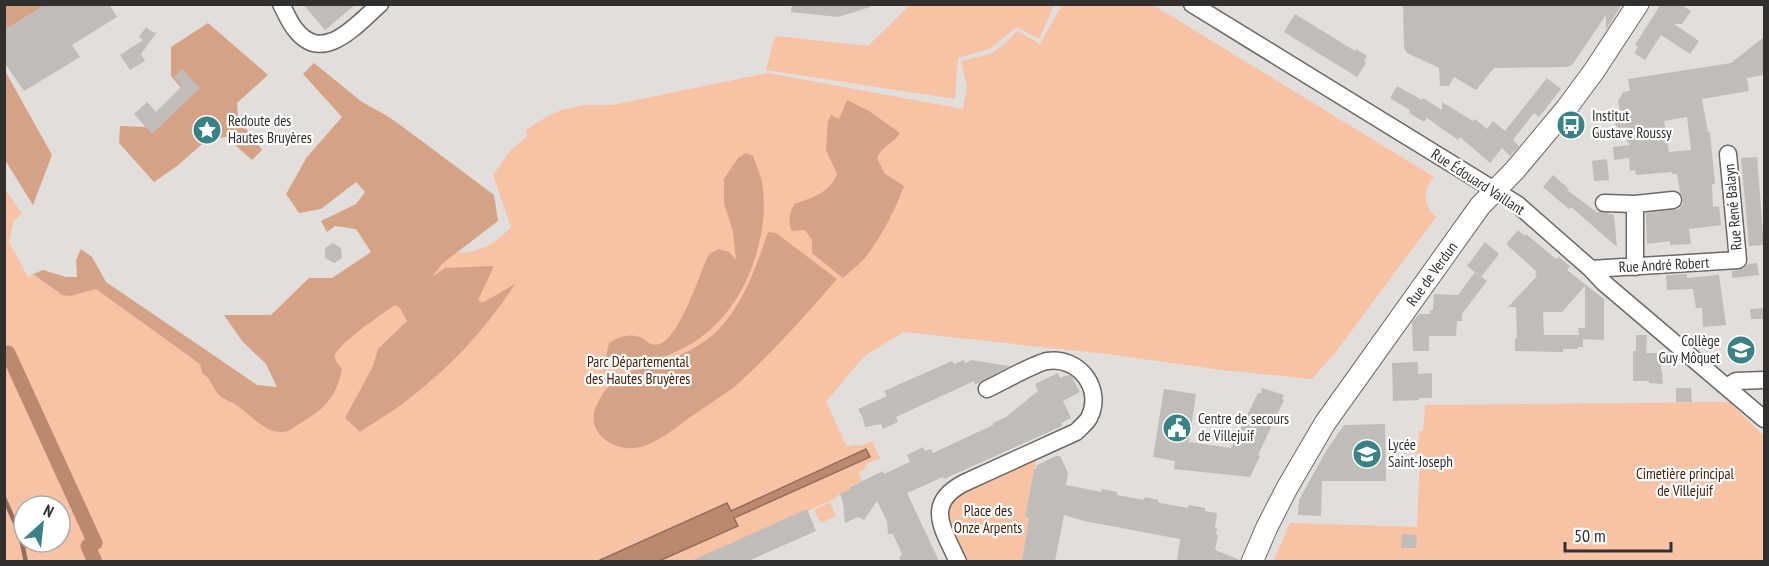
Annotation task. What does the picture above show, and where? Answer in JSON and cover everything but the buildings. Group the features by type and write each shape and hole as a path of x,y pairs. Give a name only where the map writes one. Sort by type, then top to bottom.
{"street":[{"path":"281,4 294,28 304,38 322,44 332,43 341,38 380,4"},
{"name":"Rue Édouard Vaillant","path":"1192,4 1517,204 1604,283 1764,420"},
{"name":"Rue de Verdun","path":"1252,561 1287,488 1325,423 1475,213 1566,109 1638,4"},
{"name":"Rue René Balayn","path":"1728,153 1738,260"},
{"path":"1604,204 1635,204 1672,200"},
{"path":"1635,204 1635,267"},
{"name":"Rue André Robert","path":"1591,269 1738,260"},
{"path":"958,561 939,519 941,503 945,495 964,483 1076,432 1089,419 1094,400 1087,378 1071,364 1058,360 1044,362 987,388"},
{"path":"1727,387 1736,381 1764,380"}],"green space":[{"path":"5,4 45,4 45,5 5,30"},
{"path":"911,4 1054,5 1039,39 1017,27 989,49 958,58 955,99 766,70 775,36 868,46"},
{"name":"Parc Départemental des Hautes Bruyères","path":"1062,5 1153,5 1434,177 1427,187 1426,202 1436,217 1336,352 1312,379 904,332 864,356 826,402 847,447 861,446 872,441 880,458 868,463 863,470 858,472 862,481 850,486 851,489 834,499 697,561 5,562 4,187 22,214 14,220 9,242 28,277 33,274 59,293 91,276 268,409 319,354 453,253 478,250 492,244 505,234 511,227 493,175 510,151 527,136 526,130 543,119 561,110 585,105 612,105 768,73 963,109 967,86 961,61 990,54 1005,44 1017,31 1040,44"},
{"path":"208,23 268,75 237,103 238,118 262,150 252,160 226,137 208,139 177,166 154,182 119,143 120,126 144,127 183,90 171,76 171,47"},
{"path":"314,63 362,102 389,117 494,195 498,221 443,263 432,277 445,268 494,266 478,300 482,303 515,284 493,316 454,359 404,403 360,432 345,418 373,366 378,349 407,321 400,308 395,305 361,330 337,352 335,359 342,369 335,391 327,403 290,430 276,432 262,426 238,406 221,397 202,373 200,364 96,289 70,296 62,295 33,274 43,270 66,277 77,277 76,260 81,249 92,257 106,282 257,385 277,387 266,364 242,341 224,315 271,315 309,278 332,278 371,252 356,229 335,226 327,232 321,221 356,204 365,192 356,182 321,209 299,213 286,194 307,157 342,117 303,74"},
{"path":"4,69 52,155 33,205 5,160"},
{"path":"847,100 869,111 900,133 877,158 885,174 904,186 877,241 865,258 843,278 812,253 812,240 805,230 792,231 789,221 794,204 825,190 837,174 826,150 828,121 831,115 839,119"},
{"path":"746,153 753,156 762,182 763,223 753,265 733,304 705,334 686,347 655,360 622,369 617,368 606,357 609,343 620,337 631,335 652,344 661,343 670,336 678,324 709,254 719,249 729,252 736,260 733,232 724,203 724,179 738,158"},
{"path":"768,232 776,233 837,279 780,343 740,382 669,433 652,443 635,448 617,446 605,440 594,424 595,409 602,394 620,376 672,359 713,335 732,312 747,287"},
{"name":"Cimetière principal de Villejuif","path":"1729,402 1764,436 1764,561 1273,562 1290,523 1417,527 1420,456 1414,453 1414,444 1418,444 1419,431 1423,431 1425,405"},
{"name":"Place des Onze Arpents","path":"1035,458 1036,465 1025,517 1029,518 1022,561 965,561 945,511 953,495"},
{"path":"830,502 836,516 821,523 814,510"}],"shaded area":[{"path":"866,449 870,457 734,518 738,526 659,561 598,561 727,503 731,511"}],"waterway":[{"path":"4,354 8,353 95,543 88,546 95,562"},
{"path":"4,498 20,534 26,562"}],"place":[{"name":"Institut Gustave Roussy","path":"1571,125"},
{"name":"Redoute des Hautes Bruyères","path":"207,130"},
{"name":"Collège Guy Môquet","path":"1741,350"},
{"name":"Centre de secours de Villejuif","path":"1177,428"},
{"name":"Lycée Saint-Joseph","path":"1367,454"}]}
